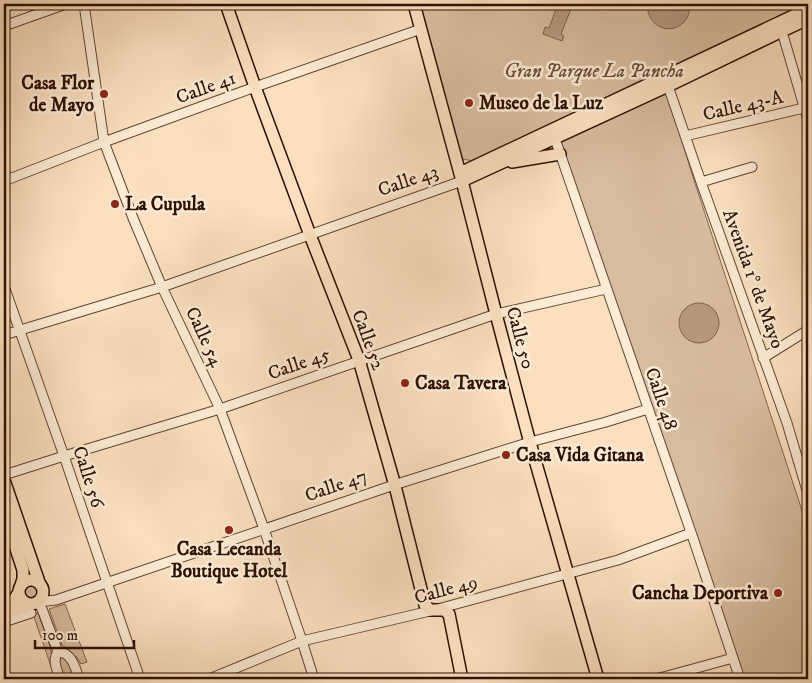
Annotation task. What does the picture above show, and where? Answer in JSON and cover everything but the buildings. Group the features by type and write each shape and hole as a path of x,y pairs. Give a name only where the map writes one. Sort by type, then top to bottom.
{"main road":[{"name":"Calle 52","path":"226,4 310,235 359,360 395,486 425,605 428,609 444,610 449,614 462,679"},
{"name":"Calle 50","path":"414,4 496,314 598,679"},
{"name":"Calle 43","path":"461,177 781,26 808,9"},
{"name":"Calle 43","path":"781,26 808,20"},
{"name":"Calle 43","path":"461,177 497,165 553,134"},
{"path":"497,165 560,154"},
{"path":"4,480 39,582 44,590 43,597 34,606 28,604 22,600 20,588"},
{"path":"4,512 23,570 20,588 12,603 4,606"},
{"path":"20,588 28,580 39,582"},
{"name":"Calle 47","path":"4,615 34,606"}],"street":[{"path":"4,26 66,4"},
{"name":"Calle 54","path":"84,4 104,142 162,287 220,409 265,530 314,679"},
{"path":"781,26 808,120"},
{"name":"Calle 41","path":"4,181 104,142 421,29"},
{"name":"Avenida 1° de Mayo","path":"667,81 786,423 808,493"},
{"name":"Calle 43-A","path":"685,136 806,108"},
{"name":"Calle 48","path":"553,134 606,289 642,410 691,533 740,679"},
{"path":"701,182 752,167"},
{"name":"Calle 43","path":"4,335 162,287 310,235 461,177"},
{"name":"Calle 56","path":"4,286 18,330 112,582 140,679"},
{"name":"Calle 45","path":"4,475 220,409 496,314 606,289"},
{"path":"763,358 808,330"},
{"name":"Calle 47","path":"34,606 112,582 531,442 606,422 642,410"},
{"name":"Calle 49","path":"209,679 302,641 434,610 568,574 618,560 691,533"},
{"path":"4,622 34,606 42,609 58,652"},
{"path":"58,652 55,660 60,679"},
{"path":"58,652 64,652 73,662 79,679"},
{"path":"656,679 733,658"}],"green space":[{"name":"Gran Parque La Pancha","path":"418,4 808,4 661,74 808,529 808,679 745,679 552,125 473,161 462,159"},
{"path":"31,583 37,586 40,592 37,598 31,601 25,598 22,592 25,586"},
{"path":"65,604 87,662 81,664 76,656 74,657 62,645 49,609"},
{"path":"38,613 50,646 55,678 33,614"},
{"path":"62,657 67,659 75,679 63,679 59,660"}],"shaded area":[{"path":"558,4 573,4 561,34 564,36 562,41 543,34 545,27 549,28"},
{"path":"647,4 690,4 688,15 684,22 677,27 669,29 654,23 649,15"},
{"path":"699,303 713,309 719,323 713,337 699,343 685,337 679,323 685,309"}],"place":[{"name":"Casa Flor de Mayo","path":"104,94"},
{"name":"Museo de la Luz","path":"469,103"},
{"name":"La Cupula","path":"115,204"},
{"name":"Casa Tavera","path":"405,383"},
{"name":"Casa Vida Gitana","path":"506,455"},
{"name":"Casa Lecanda Boutique Hotel","path":"229,530"},
{"name":"Cancha Deportiva","path":"778,593"}]}
